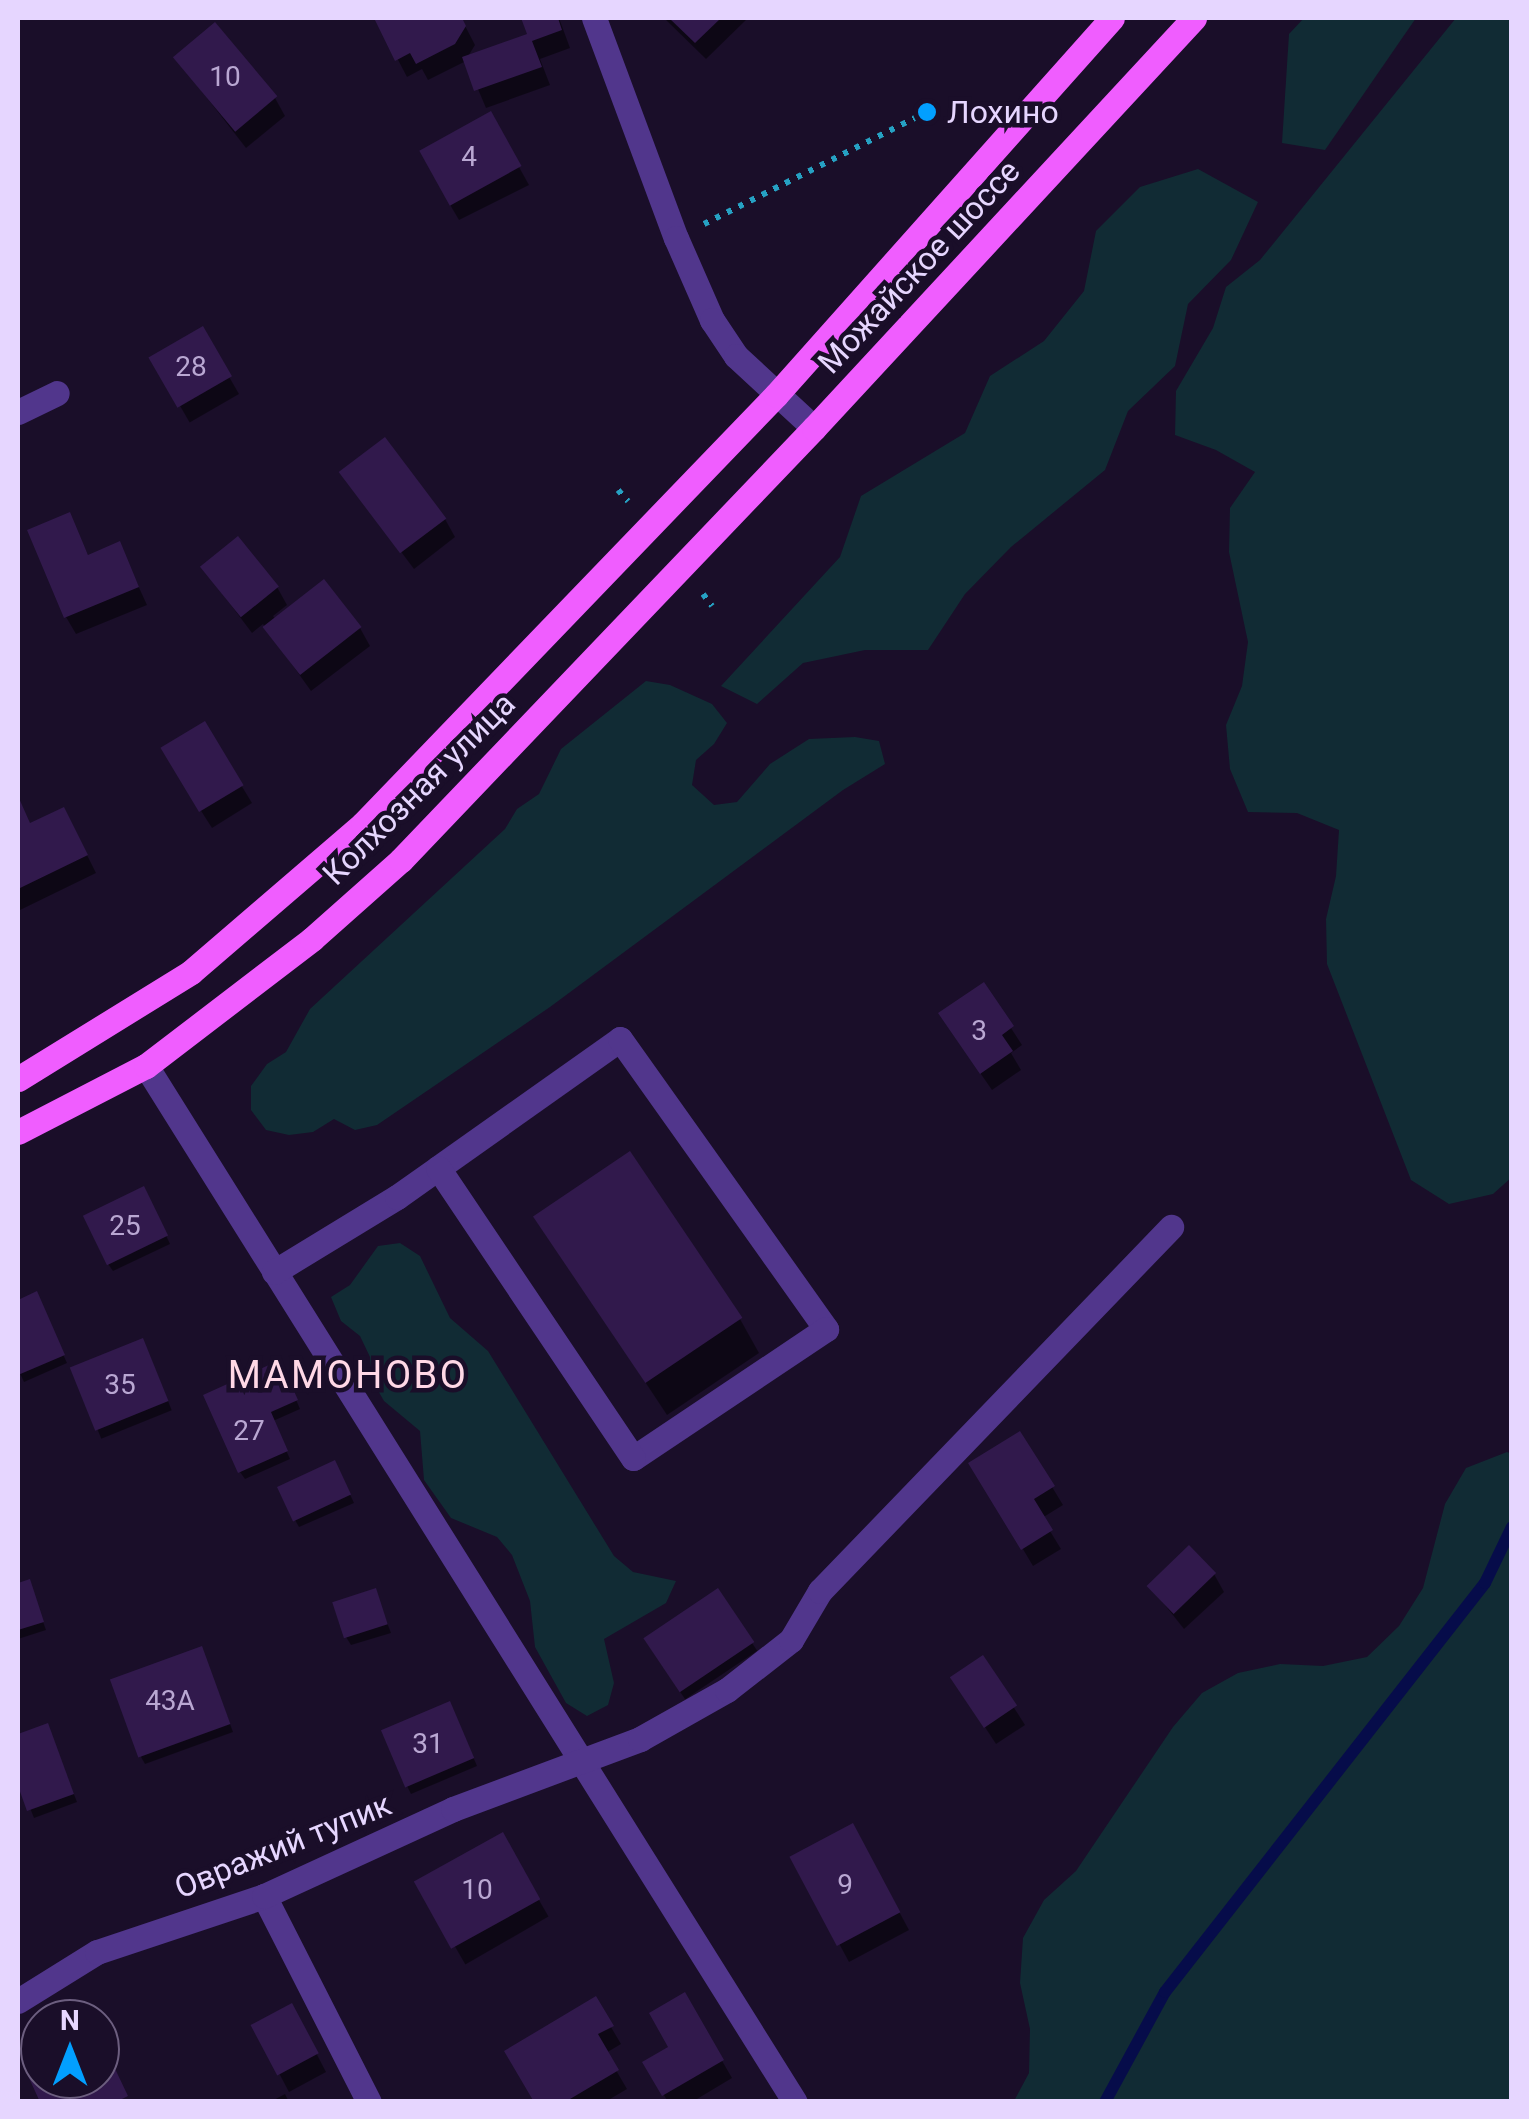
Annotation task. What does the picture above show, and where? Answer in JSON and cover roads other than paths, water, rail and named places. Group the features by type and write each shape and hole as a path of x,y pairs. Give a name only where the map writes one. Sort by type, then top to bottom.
{"main road":[{"name":"Можайское шоссе","path":"776,395 1112,18"},
{"name":"Можайское шоссе","path":"814,428 1194,18"},
{"name":"Колхозная улица","path":"18,1078 191,972 363,824 776,395"},
{"name":"Колхозная улица","path":"18,1132 146,1066 312,939 401,860 814,428"}],"street":[{"path":"594,18 676,238 712,320 736,356 814,428"},
{"path":"18,412 57,394"},
{"path":"274,1272 438,1168 620,1039 826,1329 633,1458 438,1168"},
{"path":"146,1066 579,1763 795,2102"},
{"name":"Овражий тупик","path":"18,2001 97,1952 264,1896 454,1809 640,1739 727,1690 790,1640 820,1591 1171,1227"},
{"path":"264,1896 370,2102"}],"waterway":[{"path":"1105,2102 1165,1992 1485,1583 1512,1527"}],"place":[{"name":"Лохино","path":"927,112"}],"district":[{"name":"МАМОНОВО","path":"348,1376"}]}
